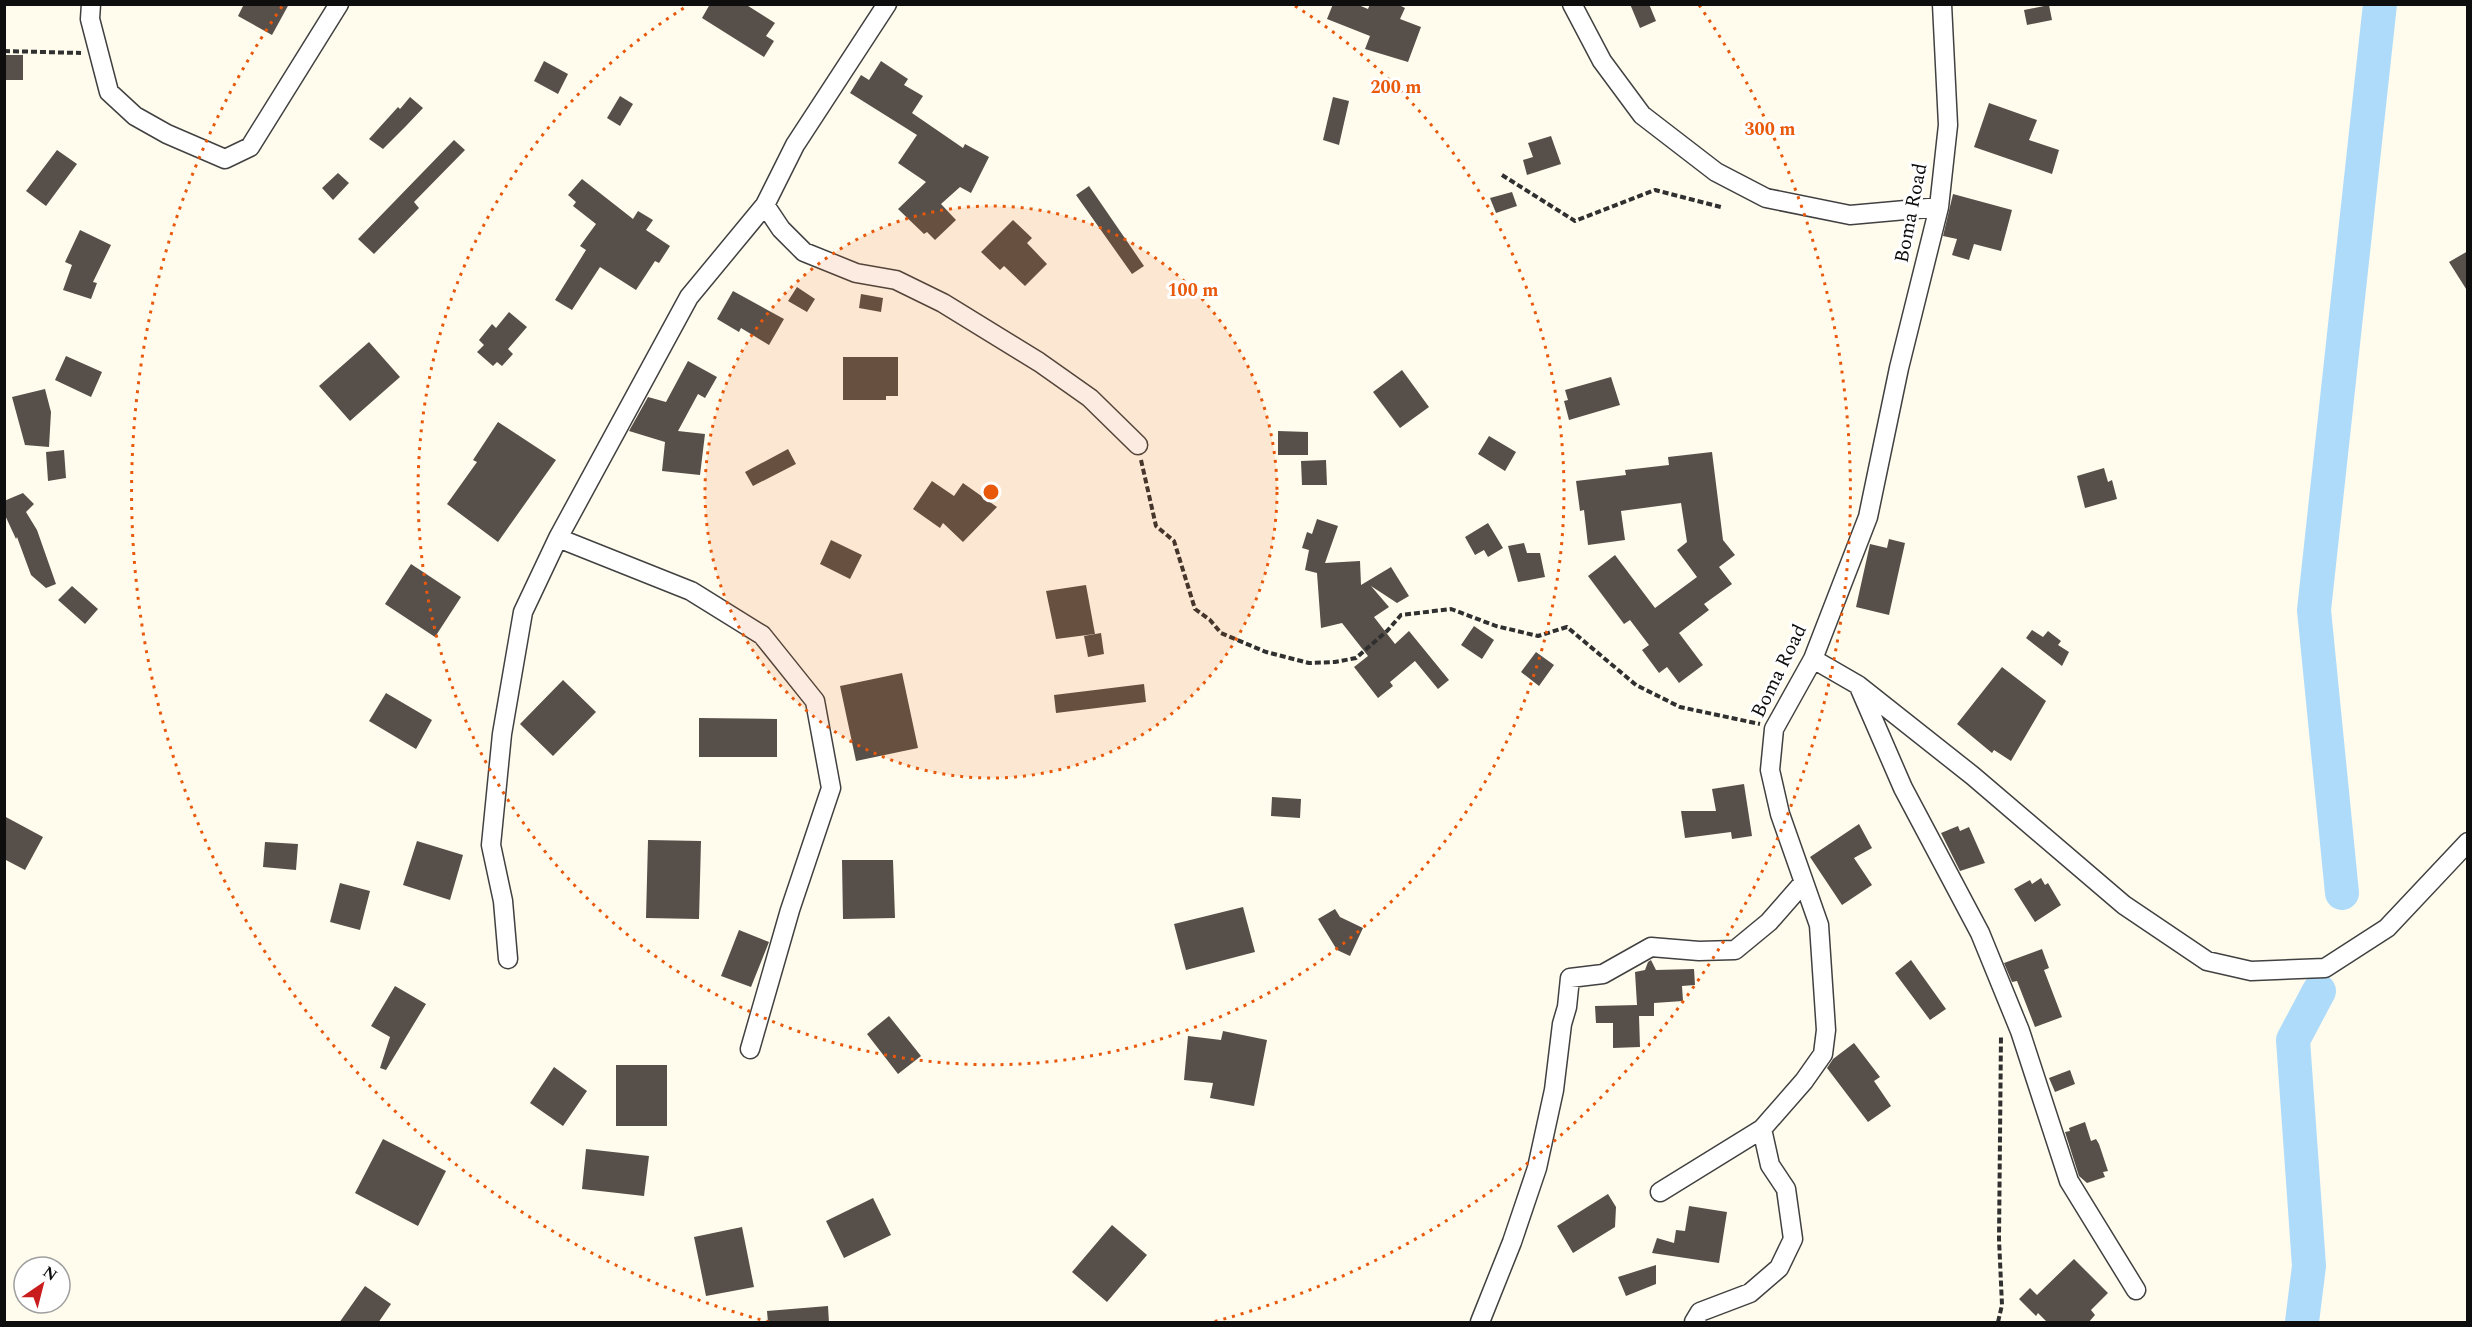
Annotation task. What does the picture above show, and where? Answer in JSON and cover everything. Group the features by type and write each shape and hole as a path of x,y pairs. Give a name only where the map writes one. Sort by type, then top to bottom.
{"street":[{"path":"91,4 90,20 109,92 135,116 167,134 225,159 250,147 339,4"},
{"path":"508,959 503,901 491,845 502,734 523,612 558,538 689,297 765,205 795,145 887,4"},
{"path":"1572,4 1602,62 1642,115 1716,172 1767,198 1850,215 1939,207"},
{"name":"Boma Road","path":"1660,1192 1762,1129 1804,1081 1823,1054 1825,1020 1819,925 1780,814 1770,770 1774,729 1813,659 1868,517 1899,368 1939,207 1948,125 1942,4"},
{"path":"765,205 781,230 804,252 856,273 896,280 943,303 1039,362 1090,398 1138,445"},
{"path":"558,538 691,591 762,635 815,701 831,788 790,910 750,1049"},
{"path":"1813,659 1858,685 1973,776 2124,904 2207,961 2251,970 2325,968 2387,928 2468,842"},
{"path":"1858,685 1903,788 1980,933 2019,1031 2069,1181 2136,1290"},
{"path":"1479,1323 1512,1242 1537,1168 1554,1090 1570,978 1603,974 1651,947 1699,951 1735,950 1769,922 1804,882"},
{"path":"1694,1323 1700,1312 1750,1293 1779,1268 1793,1239 1786,1189 1770,1165 1762,1129"}],"path":[{"path":"4,51 71,52 99,55"},
{"path":"1502,175 1575,220 1655,190 1721,207"},
{"path":"1138,445 1156,526 1174,541 1195,609 1210,620 1221,633 1266,652 1309,663 1356,658 1387,631 1401,615 1451,609 1496,626 1538,636 1567,627 1636,685 1680,707 1748,720 1774,729"},
{"path":"1998,1323 2002,1305 1999,1239 2001,1029"}],"building":[{"path":"244,4 289,4 272,35 238,16"},
{"path":"710,4 745,4 775,23 766,36 774,41 764,57 702,18"},
{"path":"1333,4 1356,4 1368,9 1370,4 1397,4 1405,8 1400,19 1421,27 1408,62 1365,49 1370,36 1327,19"},
{"path":"1630,4 1649,4 1656,21 1640,28"},
{"path":"2049,5 2052,20 2027,25 2024,10"},
{"path":"4,55 23,55 23,80 4,80"},
{"path":"544,61 568,74 558,94 534,81"},
{"path":"881,61 908,79 904,85 923,96 912,113 963,148 965,144 989,157 971,193 960,187 941,204 956,220 935,240 927,232 924,234 898,209 926,182 898,163 917,135 850,93 861,75 869,80"},
{"path":"620,96 633,104 620,126 607,118"},
{"path":"410,97 423,108 406,126 383,149 369,139 398,107 400,109"},
{"path":"1333,97 1349,101 1339,145 1323,140"},
{"path":"1989,103 2037,120 2029,140 2059,150 2052,174 1974,147"},
{"path":"1551,136 1561,164 1527,175 1523,160 1533,157 1528,143"},
{"path":"454,140 465,150 414,202 419,208 374,254 358,239"},
{"path":"57,150 77,164 46,206 26,191"},
{"path":"338,173 349,183 333,200 322,188"},
{"path":"582,179 633,219 638,211 653,220 646,230 670,246 659,263 655,261 636,290 600,267 572,310 555,300 586,250 580,246 596,224 573,206 576,202 568,195"},
{"path":"1089,186 1144,266 1132,274 1076,195"},
{"path":"1512,192 1517,206 1496,213 1490,198"},
{"path":"1953,194 2012,210 2001,251 1974,244 1969,260 1952,255 1957,239 1943,236"},
{"path":"1013,220 1032,238 1027,243 1047,264 1025,286 1004,266 1000,270 981,252"},
{"path":"80,230 111,245 93,282 97,283 91,299 63,290 72,265 65,262"},
{"path":"2468,251 2468,292 2449,262"},
{"path":"797,287 815,299 807,312 788,301"},
{"path":"733,291 784,319 769,345 741,328 739,332 717,319"},
{"path":"861,294 883,298 881,312 859,308"},
{"path":"509,312 527,327 508,349 513,354 502,366 497,362 493,366 477,352 484,345 479,340 492,324 496,328"},
{"path":"369,342 400,377 350,421 319,386"},
{"path":"66,356 102,372 91,397 55,380"},
{"path":"843,357 898,357 898,396 886,396 886,400 843,400"},
{"path":"688,361 717,377 705,398 698,394 678,431 705,434 700,475 662,471 665,442 629,431 648,397 666,402"},
{"path":"1402,370 1429,407 1400,428 1373,392"},
{"path":"1611,377 1620,405 1569,420 1564,401 1568,400 1565,390"},
{"path":"45,389 51,412 49,447 25,445 12,397"},
{"path":"498,422 556,460 498,542 447,504 477,462 473,460"},
{"path":"1278,431 1308,432 1308,455 1278,455"},
{"path":"1489,436 1516,452 1505,471 1478,454"},
{"path":"788,449 796,464 753,486 745,472"},
{"path":"64,450 66,478 48,481 46,452"},
{"path":"1712,452 1723,540 1735,555 1719,567 1732,584 1704,604 1709,610 1679,633 1703,665 1679,683 1667,667 1659,673 1642,650 1649,645 1630,620 1624,624 1588,576 1615,555 1655,608 1697,577 1677,550 1687,542 1681,503 1621,511 1625,540 1588,545 1584,510 1580,511 1576,481 1626,475 1625,470 1669,465 1668,457"},
{"path":"1326,460 1327,485 1302,485 1301,461"},
{"path":"2104,468 2108,482 2112,480 2117,499 2085,508 2077,476"},
{"path":"932,481 954,496 963,483 997,507 963,542 943,523 940,528 913,509"},
{"path":"23,493 34,504 26,512 37,530 56,584 46,588 31,575 17,537 16,539 4,513 4,501"},
{"path":"1317,519 1338,526 1325,563 1360,561 1361,585 1391,567 1409,596 1397,603 1371,586 1389,607 1374,617 1395,644 1409,631 1449,680 1438,689 1415,661 1390,682 1393,686 1378,698 1354,667 1368,656 1342,623 1321,628 1317,573 1305,570 1309,550 1302,548 1307,532 1312,534"},
{"path":"1488,523 1503,548 1488,557 1484,550 1475,555 1465,537"},
{"path":"1889,539 1905,543 1889,615 1856,607 1870,544 1887,548"},
{"path":"831,540 862,555 850,579 820,564"},
{"path":"1524,543 1527,553 1540,553 1545,577 1518,582 1508,546"},
{"path":"411,564 461,597 435,637 385,604"},
{"path":"1086,585 1095,634 1056,639 1046,591"},
{"path":"72,586 98,609 85,624 58,600"},
{"path":"1474,626 1494,640 1482,659 1461,645"},
{"path":"2032,630 2043,637 2048,631 2061,641 2058,645 2069,652 2062,666 2026,638"},
{"path":"1101,633 1104,654 1088,657 1084,636"},
{"path":"1536,652 1554,665 1539,686 1521,672"},
{"path":"2002,667 2046,701 2011,761 1994,750 1992,753 1957,724"},
{"path":"902,673 918,748 856,761 840,686"},
{"path":"563,680 596,712 553,756 520,724"},
{"path":"1144,684 1146,702 1056,713 1054,695"},
{"path":"386,693 432,720 416,749 369,721"},
{"path":"699,718 777,719 777,757 699,757"},
{"path":"1744,784 1752,836 1732,839 1731,832 1685,838 1681,811 1716,811 1712,789"},
{"path":"1272,797 1301,799 1300,818 1271,816"},
{"path":"4,816 43,837 25,870 4,859"},
{"path":"1859,824 1872,848 1854,858 1872,885 1842,905 1810,857"},
{"path":"1958,826 1960,831 1969,827 1985,863 1960,871 1941,833"},
{"path":"648,840 701,841 699,919 646,918"},
{"path":"417,841 463,855 450,900 403,885"},
{"path":"265,842 298,844 296,870 263,867"},
{"path":"842,860 893,860 895,918 843,919"},
{"path":"2041,878 2045,885 2048,883 2061,905 2035,922 2014,889 2030,880 2032,884"},
{"path":"340,883 370,891 360,930 330,922"},
{"path":"1243,907 1255,952 1186,970 1174,924"},
{"path":"1335,909 1340,917 1363,928 1350,956 1337,950 1318,919"},
{"path":"739,930 769,942 751,987 721,976"},
{"path":"2042,949 2049,968 2044,970 2062,1017 2035,1027 2017,981 2012,982 2004,963"},
{"path":"1651,960 1656,970 1694,969 1695,985 1682,986 1683,1001 1654,1003 1654,1016 1639,1016 1640,1047 1613,1048 1613,1023 1596,1023 1595,1006 1637,1005 1635,972 1645,970"},
{"path":"1911,960 1946,1009 1930,1020 1895,973"},
{"path":"395,986 426,1004 386,1070 380,1068 390,1037 371,1026"},
{"path":"889,1016 921,1056 898,1074 867,1034"},
{"path":"1223,1031 1267,1040 1254,1106 1210,1098 1213,1083 1184,1080 1188,1036 1221,1040"},
{"path":"1854,1043 1880,1077 1874,1081 1891,1106 1868,1122 1827,1068 1833,1059"},
{"path":"616,1065 667,1065 667,1126 616,1126"},
{"path":"554,1067 587,1091 563,1126 530,1103"},
{"path":"2070,1070 2075,1084 2055,1092 2049,1078"},
{"path":"2085,1122 2091,1141 2096,1139 2099,1144 2108,1171 2103,1172 2105,1177 2087,1183 2079,1176 2065,1132"},
{"path":"383,1139 446,1171 418,1226 355,1193"},
{"path":"586,1149 649,1156 644,1196 582,1189"},
{"path":"1608,1194 1616,1207 1615,1227 1573,1253 1557,1226"},
{"path":"873,1198 891,1235 844,1258 826,1221"},
{"path":"1689,1206 1727,1212 1719,1263 1652,1253 1657,1238 1674,1243 1676,1230 1685,1231"},
{"path":"1112,1225 1147,1255 1107,1302 1072,1272"},
{"path":"742,1227 754,1287 706,1296 694,1237"},
{"path":"2074,1259 2108,1293 2091,1310 2095,1315 2088,1323 2048,1323 2038,1313 2036,1316 2019,1299 2030,1288 2037,1295"},
{"path":"1656,1265 1656,1284 1626,1296 1618,1277"},
{"path":"365,1286 391,1304 378,1323 339,1323"},
{"path":"828,1306 829,1323 768,1323 767,1311"}],"waterway":[{"path":"2342,893 2314,610 2380,4"},
{"path":"2302,1322 2309,1266 2293,1040 2319,991"}]}
